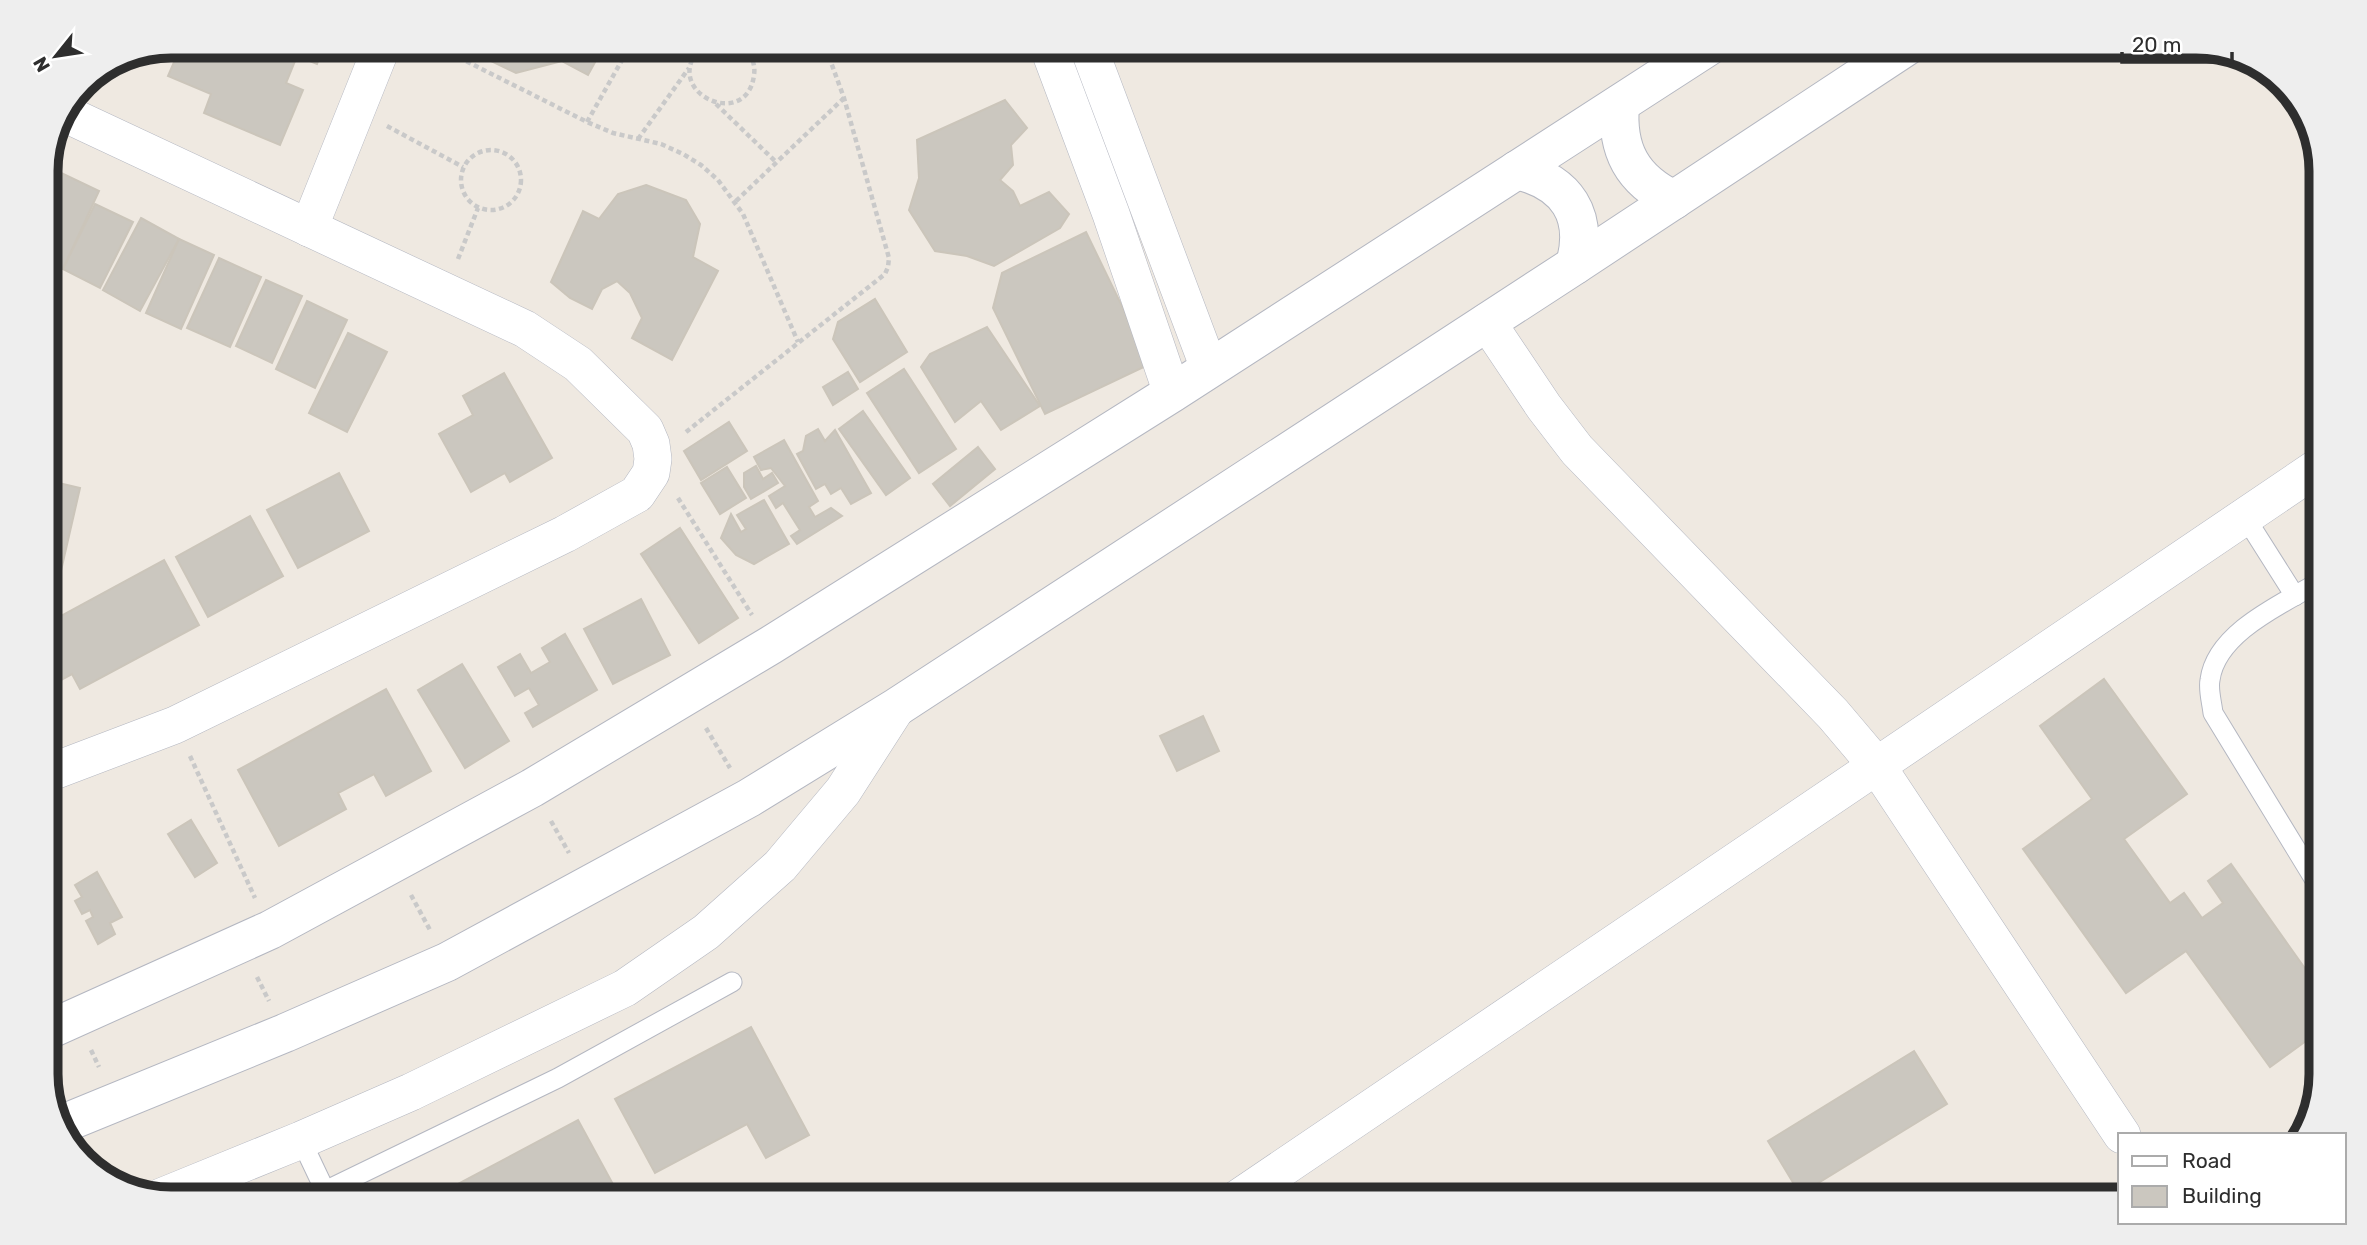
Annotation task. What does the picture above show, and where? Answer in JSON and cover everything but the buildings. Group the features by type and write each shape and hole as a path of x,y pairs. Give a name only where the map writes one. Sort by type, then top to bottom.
{"street":[{"path":"309,228 377,58"},
{"path":"1052,58 1172,393"},
{"path":"1093,58 1209,368"},
{"path":"62,1024 255,937 532,788 771,645 1172,393 1691,58"},
{"path":"68,1122 285,1033 447,961 749,798 897,707 1889,58"},
{"path":"1620,104 1618,124 1622,145 1631,164 1642,179 1674,200"},
{"path":"58,769 175,725 565,534 626,502 645,485 651,473 653,459 645,430 579,364 525,329 72,117"},
{"path":"1517,170 1535,174 1551,182 1565,195 1575,211 1580,229 1580,247 1575,265"},
{"path":"1138,294 1176,278"},
{"path":"1487,322 1544,407 1577,450 1833,714 1878,766 2121,1133"},
{"path":"1255,1187 2309,473"},
{"path":"186,1187 411,1091 625,988 706,932 780,866 844,792 897,707"}],"lane":[{"path":"2245,517 2295,596"},
{"path":"2309,588 2246,627 2222,649 2210,680 2213,713 2309,870"},
{"path":"343,1187 558,1078 732,982"},
{"path":"301,1140 323,1187"}],"path":[{"path":"460,58 587,122 613,133 661,144 692,159 718,180 736,201 798,341"},
{"path":"587,122 623,58"},
{"path":"692,58 691,79 696,90 705,99 716,103 739,99 748,91 755,69 752,58"},
{"path":"771,645 653,459 885,274 889,258 844,98 829,58"},
{"path":"638,139 690,67"},
{"path":"736,201 844,98"},
{"path":"716,103 776,162"},
{"path":"356,110 463,167"},
{"path":"492,149 503,152 513,159 519,169 519,193 502,209 490,211 478,208 469,201 463,190 460,179 463,167 480,151 492,149"},
{"path":"445,291 478,208"},
{"path":"686,696 749,798"},
{"path":"175,725 255,937 285,1033"},
{"path":"532,788 588,887"},
{"path":"394,863 447,961"},
{"path":"62,1024 115,1103"}]}
